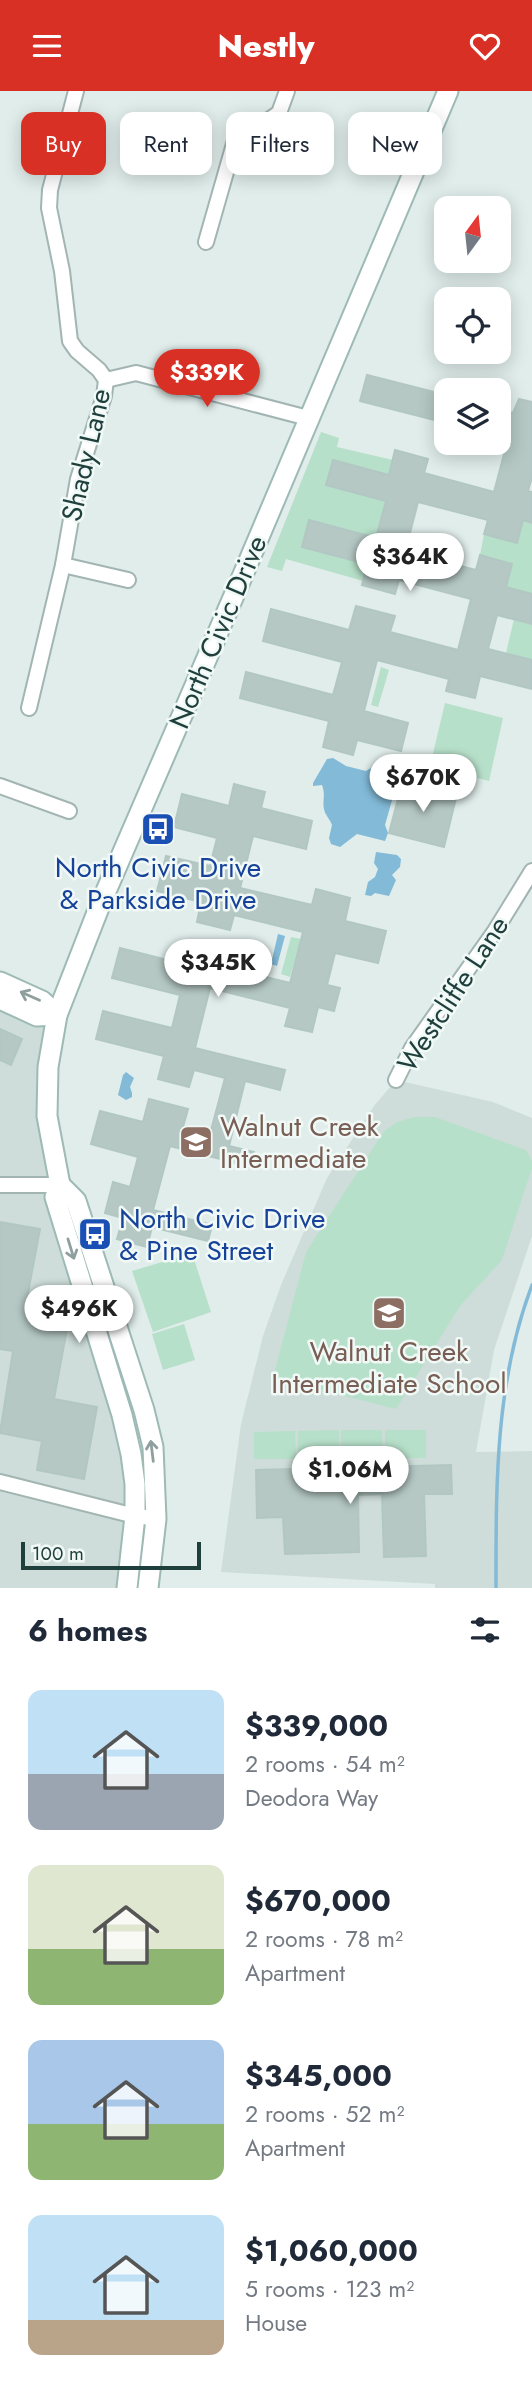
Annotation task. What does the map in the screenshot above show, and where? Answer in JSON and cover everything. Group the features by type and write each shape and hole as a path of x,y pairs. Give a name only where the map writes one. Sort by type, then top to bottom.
{"main road":[{"name":"North Civic Drive","path":"128,1588 135,1515 131,1454 122,1415 55,1197 60,1185 47,1116 48,1067 57,1015 100,905 448,91"},
{"path":"0,982 42,1001 57,1015"},
{"path":"0,999 37,1016 57,1015"},
{"name":"North Civic Drive","path":"60,1185 75,1199 144,1410 153,1447 156,1519 148,1588"}],"street":[{"name":"Shady Lane","path":"29,708 63,565 78,479 104,396 106,380 99,370 76,351 70,341 62,271 49,208 50,190 76,91"},
{"path":"206,242 234,144 279,113 287,91"},
{"path":"106,380 136,373 308,418"},
{"path":"63,565 128,580"},
{"path":"0,786 69,811"},
{"name":"Westcliffe Lane","path":"396,1080 412,1048 495,931 532,871"},
{"path":"0,1185 60,1185"},
{"path":"0,1482 156,1519"}],"shaded area":[{"path":"0,999 57,1015 48,1067 60,1185 131,1454 127,1588 0,1588"},
{"name":"Walnut Creek Intermediate School","path":"396,1080 493,1102 532,1118 532,1236 494,1350 476,1452 532,1451 532,1588 435,1588 435,1584 221,1572 241,1424 263,1336 281,1285 327,1178 374,1106"}],"green space":[{"path":"321,432 339,438 337,447 393,460 389,475 333,460 326,484 386,501 376,538 309,521 302,547 367,564 363,581 286,559 282,571 267,567"},
{"path":"523,520 532,523 532,594 506,587 512,564 480,555 484,534 516,543"},
{"path":"514,619 532,624 532,660 506,653"},
{"path":"381,667 389,670 378,707 371,705"},
{"path":"445,703 503,718 489,781 436,767 431,762"},
{"path":"291,937 301,939 290,977 281,974"},
{"path":"415,1117 435,1117 526,1150 532,1161 532,1168 502,1260 460,1306 396,1409 282,1380 275,1370 306,1252 384,1131 397,1122"},
{"path":"192,1253 211,1312 153,1332 132,1271"},
{"path":"184,1324 195,1360 163,1370 152,1334"},
{"path":"339,1430 340,1458 298,1459 298,1431"},
{"path":"341,1430 382,1430 383,1458 341,1458"},
{"path":"385,1430 426,1430 426,1458 385,1458"},
{"path":"295,1431 296,1459 254,1459 254,1432"}],"water":[{"path":"333,758 346,766 366,771 385,764 406,763 414,777 410,781 399,780 396,786 385,825 388,833 385,841 357,834 340,847 331,844 329,838 332,825 324,809 322,785 313,786 313,783 327,759"},
{"path":"376,852 397,855 401,859 400,867 392,875 396,880 389,896 375,893 371,896 365,895 368,882 375,877 378,869 374,863"},
{"path":"278,934 285,936 277,966 271,964"},
{"path":"126,1072 134,1078 130,1087 132,1097 126,1100 118,1095"}],"building":[{"path":"367,375 434,392 434,420 360,401"},
{"path":"519,399 532,402 532,477 528,491 532,492 532,523 523,520 517,543 484,534 488,520 418,502 405,552 476,570 480,555 512,564 506,587 532,594 532,624 497,615 488,649 532,660 532,689 480,676 475,698 446,691 449,679 377,660 364,711 408,723 401,751 357,740 353,755 323,747 329,721 240,698 246,672 333,695 342,662 263,641 271,609 349,630 356,606 395,616 390,632 458,650 471,599 399,580 395,594 362,585 367,564 302,547 309,520 376,538 386,501 326,485 333,460 389,475 395,450 428,459 424,473 494,492 504,455 511,455 513,413"},
{"path":"403,780 457,794 444,847 389,833"},
{"path":"234,784 265,792 261,808 312,821 306,849 253,836 240,888 312,905 316,889 350,898 345,921 386,931 378,963 335,953 327,985 340,988 334,1011 318,1007 312,1032 285,1026 290,1008 210,988 195,1048 285,1070 280,1090 245,1081 229,1146 254,1152 251,1167 170,1146 153,1210 212,1225 208,1241 152,1227 147,1247 117,1239 123,1218 105,1213 113,1182 130,1187 138,1157 91,1144 100,1111 143,1122 149,1099 188,1109 183,1127 210,1134 225,1078 194,1070 189,1087 158,1079 164,1056 96,1039 103,1011 172,1028 180,995 112,978 120,948 187,965 193,942 225,950 221,966 290,983 303,932 234,915 230,930 197,922 201,902 157,891 166,856 210,866 217,838 174,827 182,794 229,806"},
{"path":"0,1029 22,1039 11,1065 0,1060"},
{"path":"0,1222 40,1229 25,1309 69,1318 54,1399 97,1407 84,1479 37,1470 42,1441 0,1433 13,1351 0,1349"},
{"path":"451,1465 452,1494 424,1494 426,1556 384,1557 382,1494 358,1495 359,1552 285,1554 283,1517 257,1518 256,1470"}],"waterway":[{"path":"496,1588 496,1511 504,1396 520,1322 532,1285"}],"place":[{"name":"North Civic Drive & Parkside Drive","path":"158,829"},
{"name":"Walnut Creek Intermediate","path":"196,1142"},
{"name":"North Civic Drive & Pine Street","path":"95,1234"},
{"name":"Walnut Creek Intermediate School","path":"389,1313"}]}
